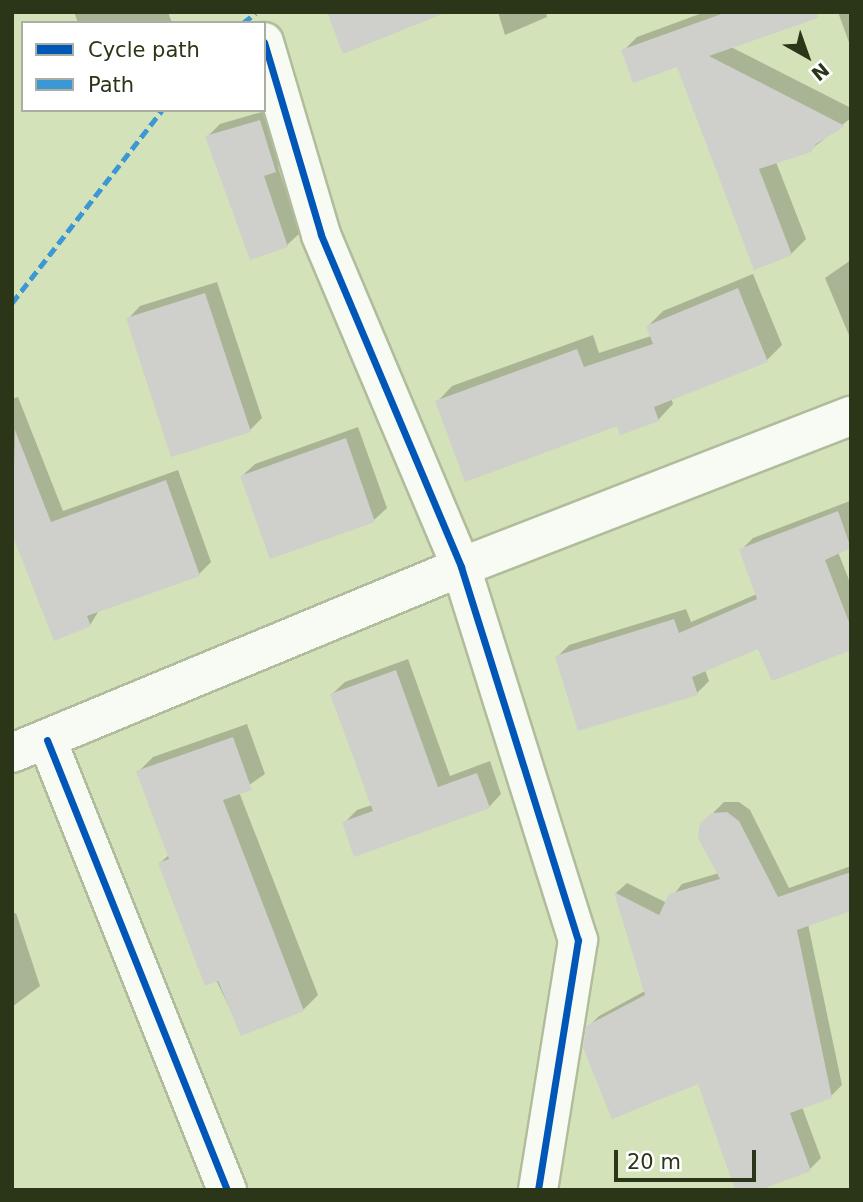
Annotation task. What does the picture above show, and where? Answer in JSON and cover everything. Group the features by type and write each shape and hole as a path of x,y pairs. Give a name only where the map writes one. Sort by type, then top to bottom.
{"street":[{"path":"266,49 321,235 461,567 578,940 538,1190"},
{"path":"12,753 461,567 851,416"},
{"path":"47,740 227,1190"}],"building":[{"path":"327,12 442,12 442,14 343,54"},
{"path":"727,12 817,12 818,18 709,56 845,126 816,144 811,152 759,169 792,255 754,270 677,67 633,83 621,50"},
{"path":"260,120 276,172 264,176 288,247 250,260 205,136"},
{"path":"738,288 768,362 654,407 659,421 620,435 617,426 465,482 435,401 577,349 584,367 653,344 646,326"},
{"path":"205,293 251,432 171,457 126,318"},
{"path":"15,430 51,522 166,480 200,576 87,616 91,626 54,641 12,534"},
{"path":"346,438 375,522 270,559 240,476"},
{"path":"838,511 851,548 825,560 851,627 851,650 772,681 758,649 692,677 698,695 578,731 555,656 674,619 679,633 757,599 739,549"},
{"path":"396,670 438,787 477,773 490,808 354,857 342,822 373,811 330,694"},
{"path":"233,737 252,790 223,800 304,1011 241,1036 218,981 205,986 158,863 169,859 136,771"},
{"path":"727,812 739,821 778,897 851,872 851,911 797,930 832,1098 790,1113 811,1171 759,1190 735,1190 698,1084 612,1119 583,1048 586,1026 645,995 614,892 659,915 669,894 720,879 698,838 700,823 712,813"}],"marked path":[{"path":"246,21 256,13"},
{"path":"12,303 160,112"}],"cycle path":[{"path":"266,49 321,235 461,567 578,940 538,1190"},
{"path":"47,740 227,1190"}]}
